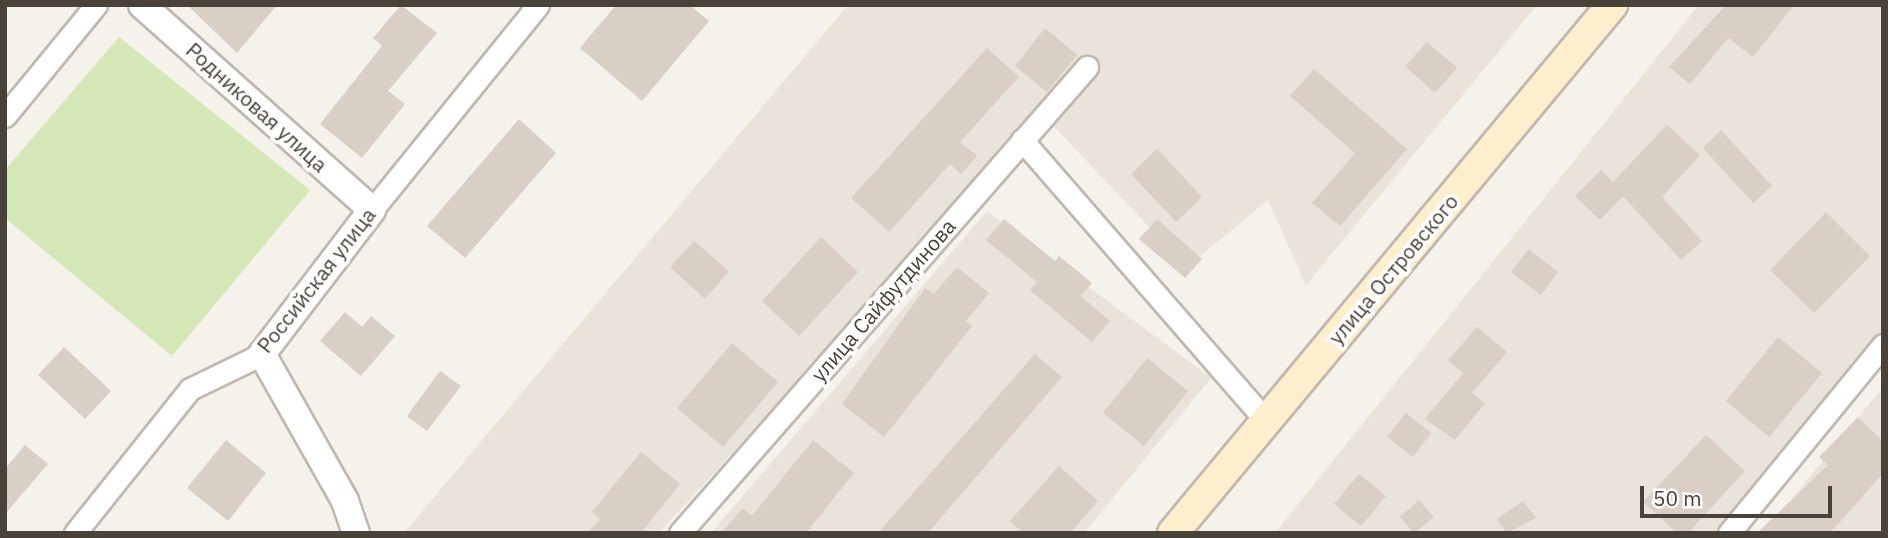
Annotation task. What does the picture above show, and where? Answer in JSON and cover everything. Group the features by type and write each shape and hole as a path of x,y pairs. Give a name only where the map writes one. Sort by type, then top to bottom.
{"main road":[{"name":"улица Островского","path":"1174,533 1612,5"}],"street":[{"path":"5,116 96,5"},
{"name":"Родниковая улица","path":"142,5 372,210"},
{"name":"Российская улица","path":"75,533 190,389 262,354 372,210 538,5"},
{"name":"улица Сайфутдинова","path":"680,533 1087,67"},
{"path":"1022,140 1266,421"},
{"path":"1729,533 1883,345"},
{"path":"262,354 345,501 356,533"}],"shaded area":[{"path":"848,5 1537,5 1306,285 1268,200 1187,267 1042,114 659,533 404,533"},
{"path":"1699,5 1883,5 1883,328 1714,533 1275,533"},
{"path":"987,211 1211,378 1084,533 711,533"},
{"path":"1883,387 1883,533 1764,533"}],"green space":[{"path":"119,37 310,190 172,356 5,218 5,170"}],"building":[{"path":"187,5 277,5 237,53"},
{"path":"401,5 437,33 388,91 405,104 362,158 320,124 382,46 373,38"},
{"path":"616,5 690,5 709,21 642,101 580,48"},
{"path":"1726,5 1794,5 1753,57 1728,38 1690,84 1669,67"},
{"path":"1045,28 1077,55 1047,92 1015,66"},
{"path":"1427,42 1457,68 1435,93 1405,66"},
{"path":"987,48 1019,77 960,142 977,156 961,174 950,164 889,232 851,198"},
{"path":"1314,69 1407,149 1340,226 1312,203 1355,153 1290,96"},
{"path":"519,119 556,153 465,258 427,226"},
{"path":"1667,125 1700,155 1662,197 1702,241 1681,260 1623,196 1600,220 1575,196 1601,170 1613,182"},
{"path":"1721,130 1772,186 1753,203 1703,148"},
{"path":"1157,149 1202,197 1176,222 1131,174"},
{"path":"1826,212 1870,256 1814,313 1770,270"},
{"path":"1004,219 1055,261 1059,256 1092,283 1081,296 1110,321 1092,342 1030,290 1037,282 986,240"},
{"path":"1157,219 1202,259 1185,278 1139,239"},
{"path":"821,237 858,272 799,336 762,301"},
{"path":"694,241 729,271 705,299 670,267"},
{"path":"1529,249 1558,272 1541,295 1511,272"},
{"path":"957,267 989,293 966,321 972,326 884,437 842,404 925,288 934,294"},
{"path":"345,312 362,327 371,316 395,336 361,376 320,341"},
{"path":"1477,327 1507,352 1472,393 1485,403 1455,440 1425,419 1463,373 1448,360"},
{"path":"1778,337 1822,373 1769,437 1726,401"},
{"path":"732,343 778,382 723,447 677,408"},
{"path":"64,347 111,391 85,419 38,375"},
{"path":"1035,354 1062,377 928,533 878,533"},
{"path":"1147,358 1188,391 1144,446 1103,413"},
{"path":"440,371 461,386 427,431 407,416"},
{"path":"1406,413 1431,433 1413,457 1387,437"},
{"path":"1858,417 1883,441 1883,473 1829,533 1757,533 1828,465 1819,457"},
{"path":"1706,435 1745,471 1688,533 1677,533 1643,502"},
{"path":"226,440 266,473 228,521 187,488"},
{"path":"813,440 854,473 806,533 721,533 743,508 752,516"},
{"path":"25,445 48,464 5,514 5,469"},
{"path":"641,452 680,484 641,533 588,533 600,519 592,512"},
{"path":"1059,466 1098,501 1070,533 1023,533 1010,521"},
{"path":"1359,474 1386,496 1361,526 1334,504"},
{"path":"1419,500 1434,517 1414,533 1400,517"},
{"path":"1523,501 1536,518 1507,533 1497,519"}]}
